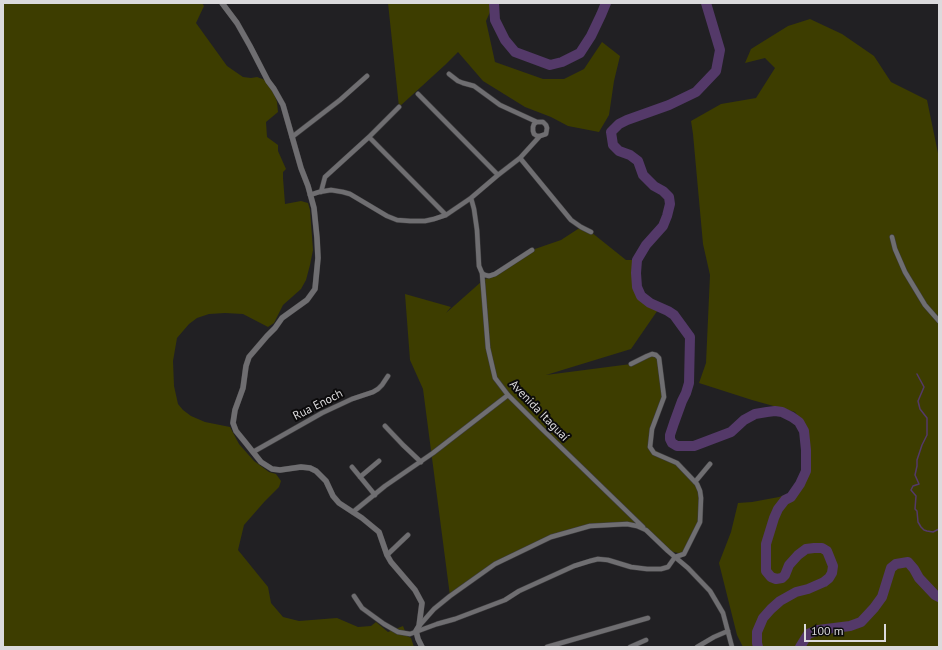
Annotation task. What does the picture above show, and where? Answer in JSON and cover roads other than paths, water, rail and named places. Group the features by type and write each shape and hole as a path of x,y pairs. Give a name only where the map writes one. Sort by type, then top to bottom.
{"street":[{"path":"224,3 237,23 283,106 314,208 318,258 315,289 307,300 282,318 249,357 246,366 243,388 235,410 233,423 236,431 261,462 272,469 280,470 302,467 310,468 316,471 326,481 338,503 362,518 379,532 391,562 418,594 422,604 418,628 418,639 422,647"},
{"path":"310,195 331,190 343,192 350,194 387,216 397,220 434,220 446,215 472,198 520,158 540,136 546,134 547,128 543,122 537,122 500,105 474,86 458,81 449,74"},
{"path":"292,137 340,100 367,76"},
{"path":"418,94 498,175"},
{"path":"321,192 325,177 399,107"},
{"path":"537,122 534,124 533,131 534,134 540,136"},
{"path":"369,137 446,215"},
{"path":"520,158 571,220 591,232"},
{"name":"Avenida Itaguaí","path":"472,198 477,230 479,266 482,273 488,348 495,378 508,394 541,428 675,557"},
{"path":"892,236 895,249 905,272 925,305 938,319"},
{"path":"482,273 489,276 495,274 532,250"},
{"path":"418,628 455,619 505,600 519,591 574,566 590,561 598,559 608,560 631,567 661,569 668,567 675,557 684,554 700,522 700,491 695,482 677,463 654,453 650,447 652,429 664,397 659,358 652,354 631,364"},
{"name":"Rua Enoch","path":"253,452 322,413 352,399 373,392 382,385 388,376"},
{"path":"353,512 405,472 421,462 508,394"},
{"path":"385,426 421,462"},
{"path":"360,477 380,461"},
{"path":"695,482 710,464"},
{"path":"352,467 375,495"},
{"path":"354,596 362,608 384,624 398,632 410,634 418,628 434,609 495,564 551,537 590,526 627,524 646,530"},
{"path":"387,555 408,535"},
{"path":"675,557 710,591 716,600 722,613 732,647"},
{"path":"547,647 648,618"},
{"path":"697,647 728,631"},
{"path":"630,647 646,640"}],"waterway":[{"path":"494,3 495,20 505,40 515,52 550,65 562,62 580,53 591,36 606,3"},
{"path":"706,3 720,50 716,71 696,92 669,105 627,120 619,124 611,132 613,145 619,151 630,155 638,161 643,175 654,186 663,191 669,197 670,204 663,226 646,245 637,260 636,273 637,287 641,296 650,303 674,315 690,337 689,383 670,435 672,443 677,446 694,446 731,432 744,420 755,414 775,411 782,412 792,417 799,422 804,431 806,471 800,484 791,497 785,500 778,509 774,518 766,544 766,571 771,577 776,579 782,578 785,575 789,565 798,555 806,549 822,548 827,551 833,566 832,573 824,582 808,589 796,592 780,601 771,609 763,618 757,632 758,647"},
{"path":"917,374 924,387 918,401 920,409 927,418 927,435 917,460 915,475 919,484 913,486 911,490 916,496 915,509 917,511 918,522 921,527 924,530 933,532 939,529"},
{"path":"800,647 808,634 818,630 850,626 861,622 882,597 891,568 896,564 908,562 919,578 935,595 939,597"}]}
